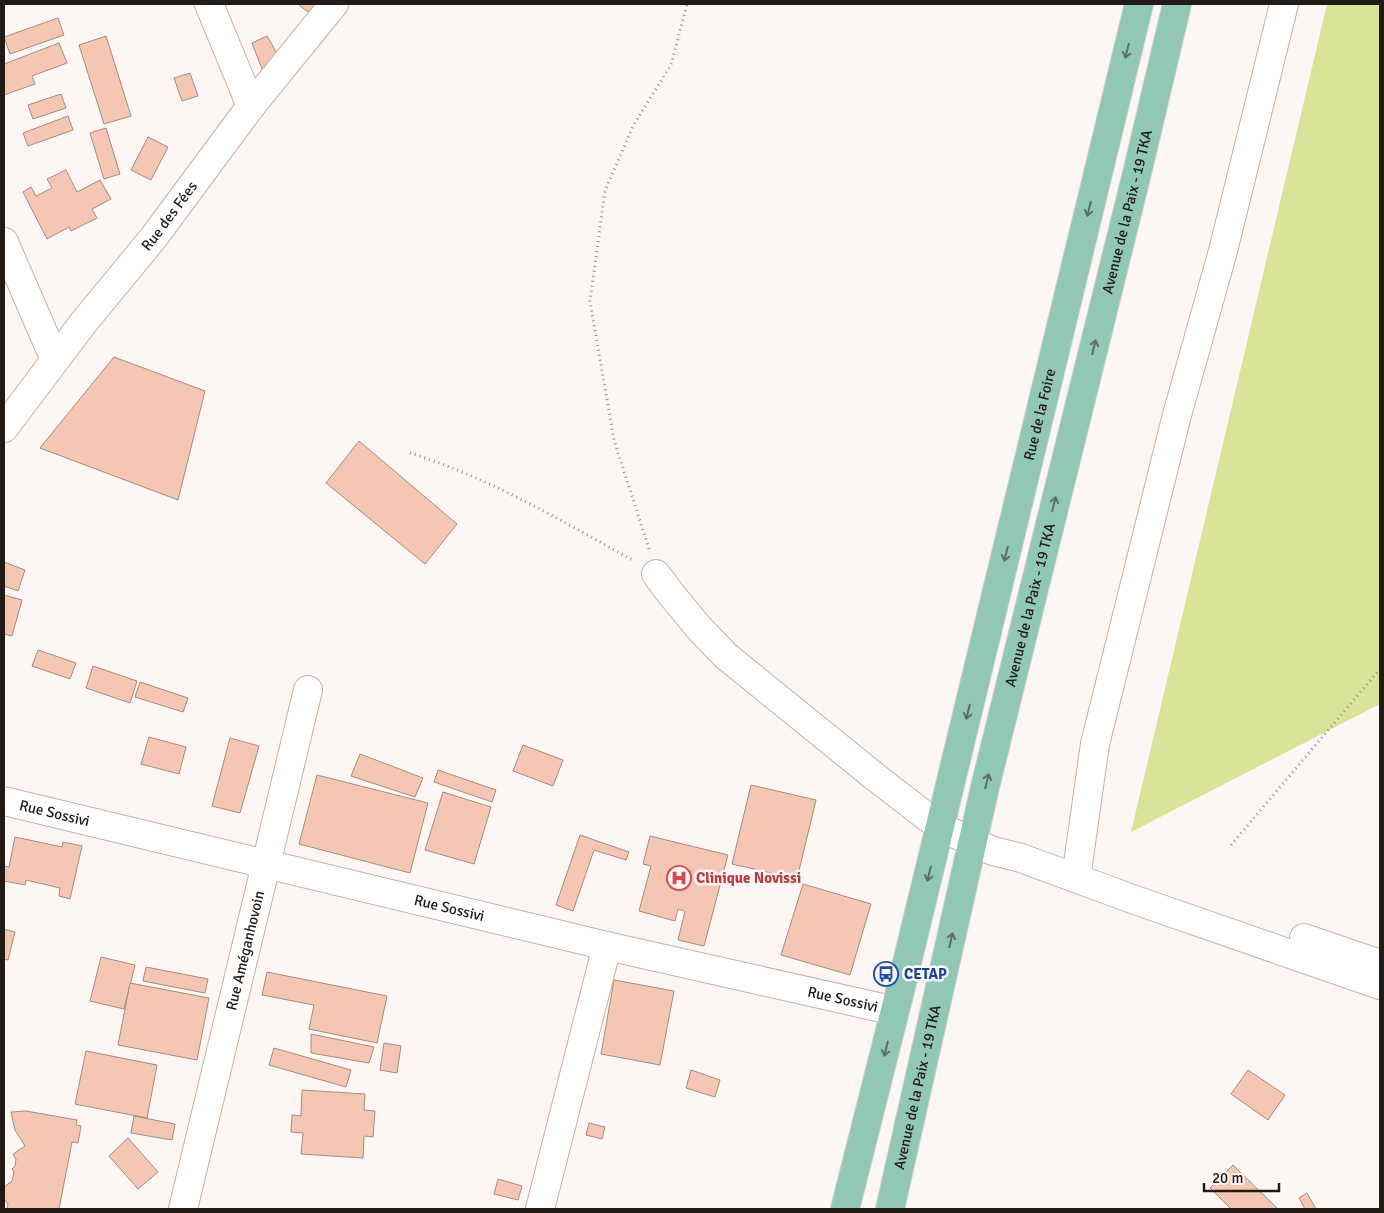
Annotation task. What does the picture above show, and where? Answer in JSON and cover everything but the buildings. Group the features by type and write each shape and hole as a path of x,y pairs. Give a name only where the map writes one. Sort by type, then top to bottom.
{"main road":[{"name":"Rue de la Foire","path":"940,827 1139,4"},
{"name":"Avenue de la Paix - 19 TKA","path":"893,1197 985,787 1177,4"},
{"path":"845,1209 896,1011 940,827"},
{"path":"854,1174 893,1197"}],"street":[{"path":"209,4 251,106"},
{"name":"Rue des Fées","path":"4,428 15,402 55,360 154,237 251,106 334,4"},
{"path":"1077,870 1095,744 1177,415 1223,251 1284,4"},
{"path":"4,242 55,360"},
{"path":"656,574 699,628 726,656 940,827 993,851 1077,870 1380,964"},
{"name":"Rue Améganhovoin","path":"183,1209 308,690"},
{"name":"Rue Sossivi","path":"4,801 607,946 896,1011"},
{"path":"1077,870 1380,985"},
{"path":"540,1209 607,946"}],"path":[{"path":"656,574 614,440 590,301 605,191 634,124 671,64 688,4"},
{"path":"410,453 437,462 518,497 656,574"},
{"path":"1230,844 1380,668"}],"green space":[{"path":"1327,4 1380,4 1380,704 1131,832"}],"place":[{"name":"Clinique Novissi","path":"679,878"},
{"name":"CETAP","path":"886,974"}]}
